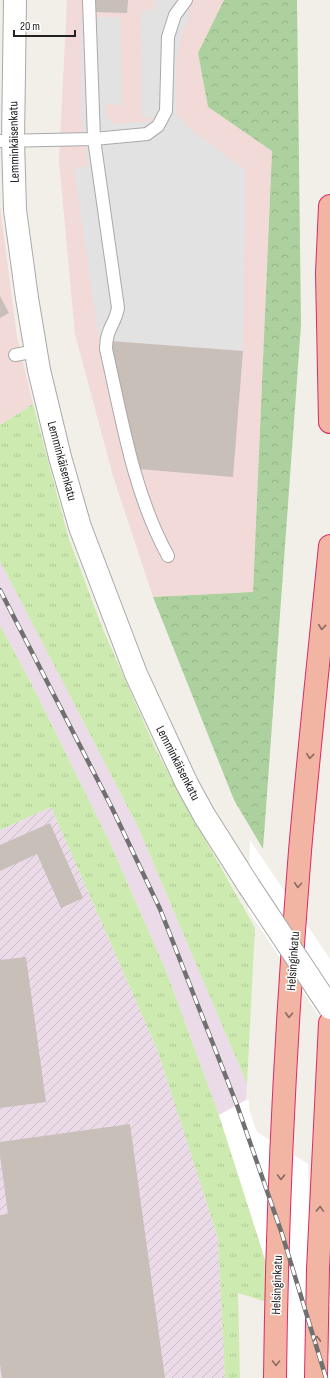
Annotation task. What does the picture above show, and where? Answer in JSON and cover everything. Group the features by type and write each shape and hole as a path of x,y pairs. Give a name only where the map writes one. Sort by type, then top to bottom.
{"highway":[{"path":"330,206 327,274 330,422"},
{"name":"Helsinginkatu","path":"276,1378 283,1138 290,992 300,851 329,557"},
{"path":"316,1378 318,1261 330,1023"}],"street":[{"name":"Lemminkäisenkatu","path":"15,0 6,141 27,298 26,353 60,456 80,527 136,674 167,744 191,790 249,886 330,1008"}],"lane":[{"path":"89,0 94,139 118,308 117,315 106,336 106,349 136,480 154,530 168,556"},
{"path":"6,141 94,139 147,134 158,126 166,111 168,37 175,15 186,0"}],"shaded area":[{"path":"67,0 224,0 198,53 208,107 272,151 253,592 153,597 113,476 75,334 59,161"},
{"path":"154,0 183,0 190,15 181,36 176,64 176,113 191,129 245,170 243,351 99,340 74,168 88,166 81,117 81,17 120,17 122,105 106,104 106,115 113,124 154,121 154,118 142,117 141,10 154,10"},
{"path":"0,205 17,337 33,404 0,425"},
{"path":"0,561 138,827 247,1084 246,1100 219,1115 166,971 110,843 32,685 0,625"},
{"path":"51,807 157,1049 218,1238 225,1378 0,1378 0,830"}],"green space":[{"path":"224,0 297,0 301,325 263,849 234,800 153,597 253,592 272,151 208,107 198,53"},
{"path":"33,404 68,536 102,627 156,750 255,928 247,1084 138,827 0,561 0,425"},
{"path":"0,625 32,685 110,843 166,971 219,1115 280,1306 238,1293 240,1378 225,1378 218,1238 157,1049 51,807 0,830"}],"pier":[{"path":"250,840 330,959 330,1032 248,910"},
{"path":"246,1100 249,1101 249,1109 257,1132 308,1164 310,1289 330,1295 330,1307 311,1300 330,1356 330,1378 283,1378 280,1306 219,1115"}],"building":[{"path":"95,0 128,0 127,13 94,12"},
{"path":"0,296 9,313 0,318"},
{"path":"110,341 243,351 233,477 139,469"},
{"path":"50,823 83,898 61,908 37,854 0,871 0,845"},
{"path":"26,957 46,1102 0,1108 0,960"},
{"path":"130,1124 165,1378 2,1378 0,1364 0,1215 8,1214 0,1155 0,1142"}],"railway":[{"path":"0,590 111,806 160,909 237,1105 282,1234 326,1378"}]}
